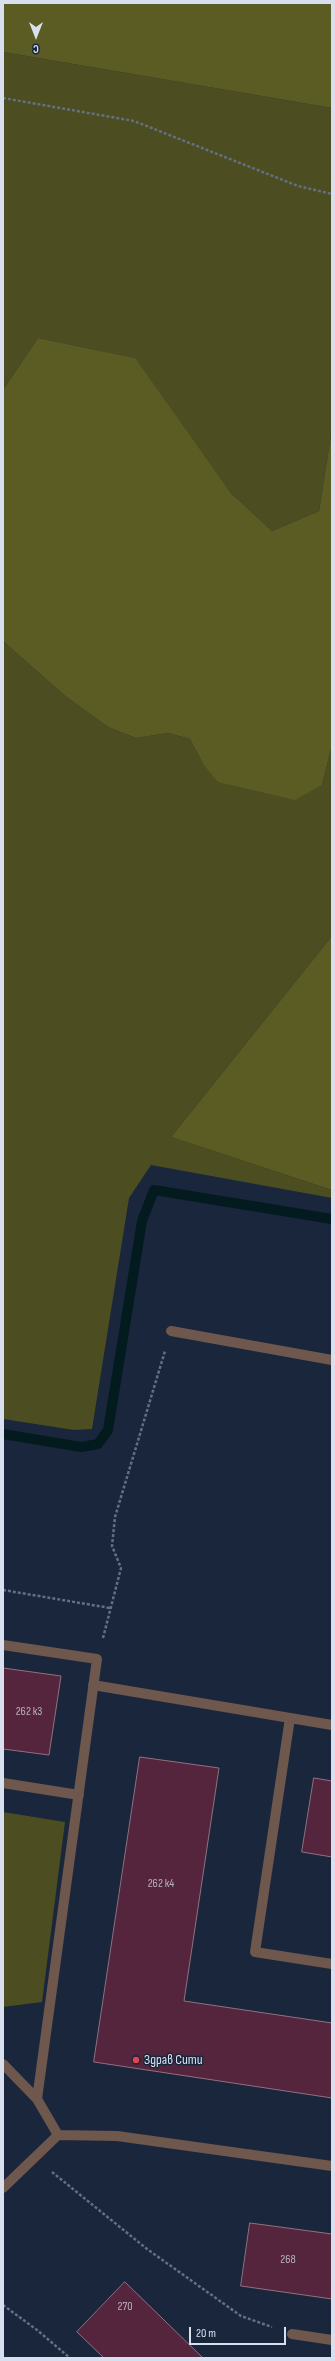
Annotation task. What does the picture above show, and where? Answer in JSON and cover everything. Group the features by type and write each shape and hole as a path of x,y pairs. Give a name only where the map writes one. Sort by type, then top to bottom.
{"lane":[{"path":"171,1332 332,1360"},
{"path":"3,1645 97,1660 37,2099"},
{"path":"94,1686 332,1725"},
{"path":"290,1718 256,1952 332,1964"},
{"path":"3,1783 79,1795"},
{"path":"3,2064 37,2099 58,2135"},
{"path":"3,2188 58,2135 117,2136 332,2166"},
{"path":"292,2334 332,2340"}],"path":[{"path":"3,98 134,121 298,186 332,194"},
{"path":"97,1660 121,1568 112,1546 115,1517 171,1332"},
{"path":"3,1590 110,1608"},
{"path":"35,2158 147,2249 242,2316 292,2334"},
{"path":"3,2305 37,2330 70,2358"}],"shaded area":[{"path":"3,3 332,3 332,108 3,52"},
{"path":"3,52 332,108 332,429 319,511 272,531 231,493 134,358 38,338 3,390"},
{"path":"38,338 135,358 231,493 272,531 319,511 332,429 332,745 322,785 295,800 218,782 203,764 190,739 168,733 136,738 108,727 64,695 3,641 3,390"},
{"path":"3,641 64,695 108,727 136,738 168,733 190,739 203,764 322,785 332,745 332,936 171,1137 332,1190 332,1198 151,1165 129,1198 92,1429 74,1430 3,1419"},
{"path":"332,936 332,1190 171,1137"},
{"path":"3,1812 65,1822 42,2002 3,2007"}],"building":[{"path":"3,1668 61,1676 49,1755 3,1749"},
{"path":"140,1757 219,1768 184,2001 332,2023 332,2098 94,2062"},
{"path":"314,1778 332,1781 332,1857 302,1852"},
{"path":"250,2223 332,2234 332,2299 241,2286"},
{"path":"125,2282 203,2358 104,2358 77,2332"}],"waterway":[{"path":"3,1434 81,1447 98,1444 108,1430 142,1221 154,1190 332,1219"}],"place":[{"name":"Здрав Сити","path":"136,2060"}]}
